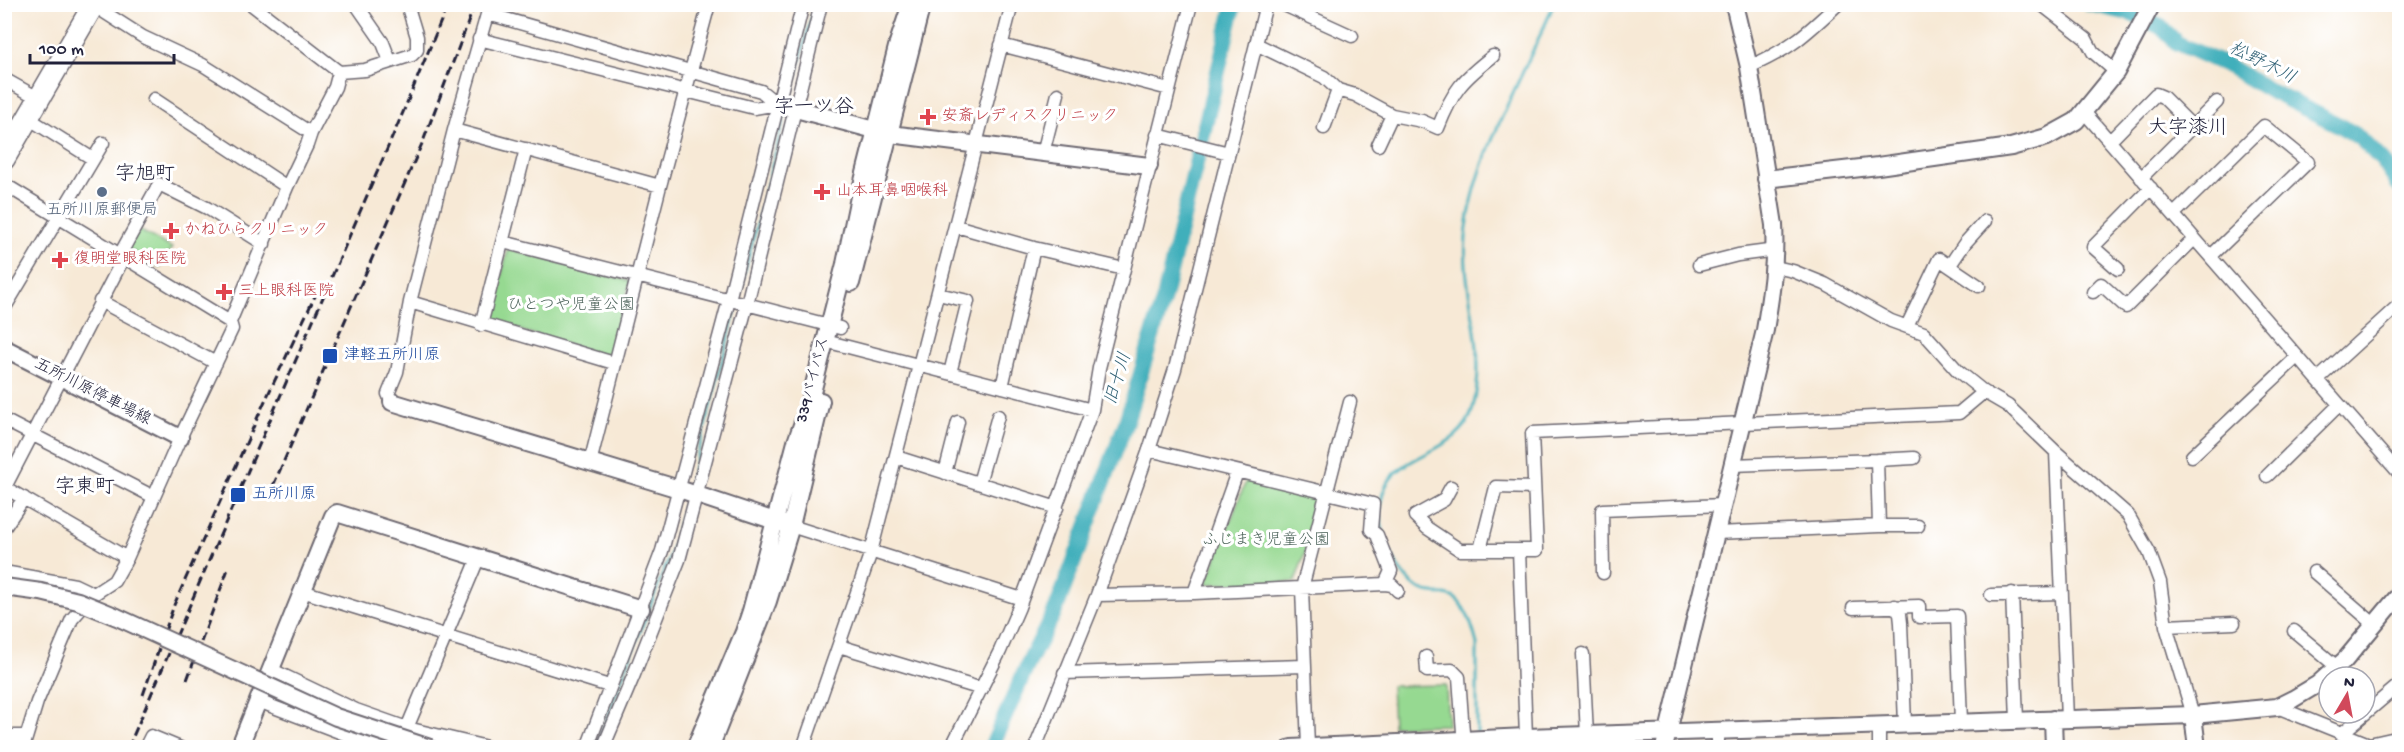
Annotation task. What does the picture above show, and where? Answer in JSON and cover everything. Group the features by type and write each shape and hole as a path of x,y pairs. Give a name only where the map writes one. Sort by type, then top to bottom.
{"highway":[{"path":"4,159 89,6"}],"street":[{"path":"250,4 339,72 365,70 411,55 417,50 417,37 407,4"},
{"path":"356,4 383,43 390,61"},
{"path":"590,463 636,276 687,93 709,4"},
{"path":"586,747 662,551 729,300 803,4"},
{"path":"603,747 671,581 747,304 821,4"},
{"name":"339バイパス","path":"783,524 883,133 898,43 910,4"},
{"path":"883,133 922,4"},
{"path":"803,747 871,552 1012,4"},
{"path":"951,747 981,689 1022,599 1092,410 1099,368 1191,4"},
{"path":"1035,747 1097,595 1149,450 1175,369 1227,152 1266,4"},
{"path":"1282,4 1352,36"},
{"path":"1666,740 1765,330 1775,259 1766,179 1749,67 1734,4"},
{"path":"1749,67 1781,52 1802,38 1838,4"},
{"path":"2041,4 2086,39 2093,52 2118,69"},
{"path":"1766,179 2011,147 2047,137 2076,121 2118,69 2152,4"},
{"path":"89,6 142,37 203,65 310,133"},
{"path":"1022,599 679,489 392,402 388,394 400,361 410,302 479,39 489,9 761,91 777,104 883,133 1149,166"},
{"path":"479,39 754,108 777,104"},
{"path":"1256,44 1324,76 1338,90 1355,95 1392,115 1422,121 1438,128 1448,102 1466,77 1493,56"},
{"path":"1001,45 1169,89"},
{"path":"4,736 24,742 37,702 72,619 94,594 114,581 127,558 180,438 232,329 230,322 307,145 310,133 335,87 339,72"},
{"path":"4,79 38,98"},
{"path":"1324,128 1338,90"},
{"path":"1042,153 1058,94"},
{"path":"2110,140 2156,94 2163,97 2192,126"},
{"path":"154,99 287,187"},
{"path":"2141,178 2217,102"},
{"path":"2084,112 2399,473"},
{"path":"1378,145 1392,115"},
{"path":"28,118 93,159"},
{"path":"2174,214 2264,126 2308,162 2211,256"},
{"path":"454,130 660,186"},
{"path":"1157,135 1227,152"},
{"path":"4,309 103,143"},
{"path":"481,325 526,149"},
{"path":"4,184 230,322"},
{"path":"127,558 5,487 124,256 123,249 159,184 207,208 264,244"},
{"path":"2118,269 2093,247 2151,189"},
{"path":"1950,265 1965,243 1985,221"},
{"path":"956,226 1034,248 1124,269"},
{"path":"2093,292 2101,284 2126,307 2194,239"},
{"path":"503,242 747,304 920,365 1092,410"},
{"path":"1002,387 1034,248"},
{"path":"1699,265 1738,255 1775,259 1793,271 1825,284 1890,321 1924,333 1958,371 1984,392 2008,406 2056,453 2128,515 2149,552 2160,582 2166,626 2193,714 2197,747"},
{"path":"1907,326 1940,259 1979,286"},
{"path":"938,294 968,302 950,373"},
{"path":"100,301 216,363"},
{"path":"410,302 614,363"},
{"path":"2318,379 2400,304"},
{"name":"五所川原停車場線","path":"4,348 180,438"},
{"path":"2192,456 2297,357"},
{"path":"1451,487 1444,500 1415,516 1427,528 1460,550 1537,550 1532,433 1743,421 1959,413 1984,392"},
{"path":"1308,747 1302,588 1350,402"},
{"path":"2267,476 2339,405"},
{"path":"979,483 998,416"},
{"path":"4,420 154,497"},
{"path":"945,473 958,422"},
{"path":"1149,450 1373,504 1371,530 1377,536 1391,571 1385,584"},
{"path":"2054,747 2060,719 2061,592 2056,453"},
{"path":"896,457 1057,508"},
{"path":"1732,465 1914,458"},
{"path":"1877,460 1879,526"},
{"path":"1194,593 1237,472"},
{"path":"1480,550 1496,487 1534,488"},
{"path":"4,528 24,498"},
{"path":"1604,573 1602,510 1723,505"},
{"path":"239,747 333,516 337,513 641,609"},
{"path":"695,747 744,632 783,524"},
{"path":"710,747 768,601 783,524"},
{"path":"1716,533 1918,526"},
{"path":"1519,550 1526,737"},
{"path":"407,728 478,559"},
{"path":"4,572 75,585 94,594"},
{"path":"2314,572 2374,624"},
{"path":"1097,595 1385,584 1392,585 1398,591"},
{"path":"4,587 41,592 78,601 336,717 430,747"},
{"path":"302,591 609,686"},
{"path":"1991,595 2061,592"},
{"path":"2012,593 2017,720"},
{"path":"2339,665 2400,594"},
{"path":"1895,606 1902,623 1905,724"},
{"path":"1853,608 1919,606 1919,617 1957,616 1961,722"},
{"path":"2166,626 2234,623"},
{"path":"2294,631 2335,665"},
{"path":"840,646 981,689"},
{"path":"1583,654 1587,735"},
{"path":"1426,657 1427,671 1452,670 1459,677 1465,743"},
{"path":"1064,673 1304,666"},
{"path":"270,669 356,710 407,728 491,747"},
{"path":"2341,734 2400,684"},
{"path":"1292,747 1465,743 1491,739 1587,735 1666,740 1718,730 2193,714 2277,707 2317,685"},
{"path":"258,701 381,747"},
{"path":"2277,707 2370,746 2400,737"},
{"path":"1879,725 1879,747"},
{"path":"1718,730 1718,747"},
{"path":"144,747 151,736 180,747"}],"green space":[{"path":"139,230 172,248 160,268 127,248"},
{"name":"ひとつや児童公園","path":"508,249 630,281 610,358 490,321"},
{"name":"ふじまき児童公園","path":"1246,481 1325,494 1295,582 1206,584"},
{"path":"1446,685 1448,725 1393,726 1391,686"}],"waterway":[{"path":"790,98 815,4"},
{"name":"旧十川","path":"991,748 1028,664 1056,609 1125,425 1164,298 1234,4"},
{"path":"1477,734 1477,644 1470,620 1456,599 1426,592 1410,582 1403,574 1387,546 1382,527 1381,501 1388,482 1400,469 1450,440 1464,426 1473,408 1478,363 1467,280 1466,237 1469,213 1492,140 1553,4"},
{"name":"松野木川","path":"2089,4 2129,13 2161,27 2177,43 2230,67 2272,92 2343,127 2361,139 2383,161 2400,187"},
{"path":"739,295 785,114"},
{"path":"690,483 735,312"},
{"path":"595,748 672,550 685,500"}],"railway":[{"path":"128,748 448,4"},
{"path":"273,486 424,139 475,4"},
{"path":"143,695 174,605 264,403 316,294"},
{"path":"187,680 228,569"}],"place":[{"name":"安斎レディスクリニック","path":"928,117"},
{"name":"五所川原郵便局","path":"102,192"},
{"name":"山本耳鼻咽喉科","path":"822,192"},
{"name":"かねひらクリニック","path":"171,231"},
{"name":"復明堂眼科医院","path":"60,260"},
{"name":"三上眼科医院","path":"224,292"},
{"name":"津軽五所川原","path":"330,356"},
{"name":"五所川原","path":"238,495"}],"district":[{"name":"字一ツ谷","path":"814,108"},
{"name":"大字漆川","path":"2188,129"},
{"name":"字旭町","path":"145,175"},
{"name":"字東町","path":"85,488"}]}
